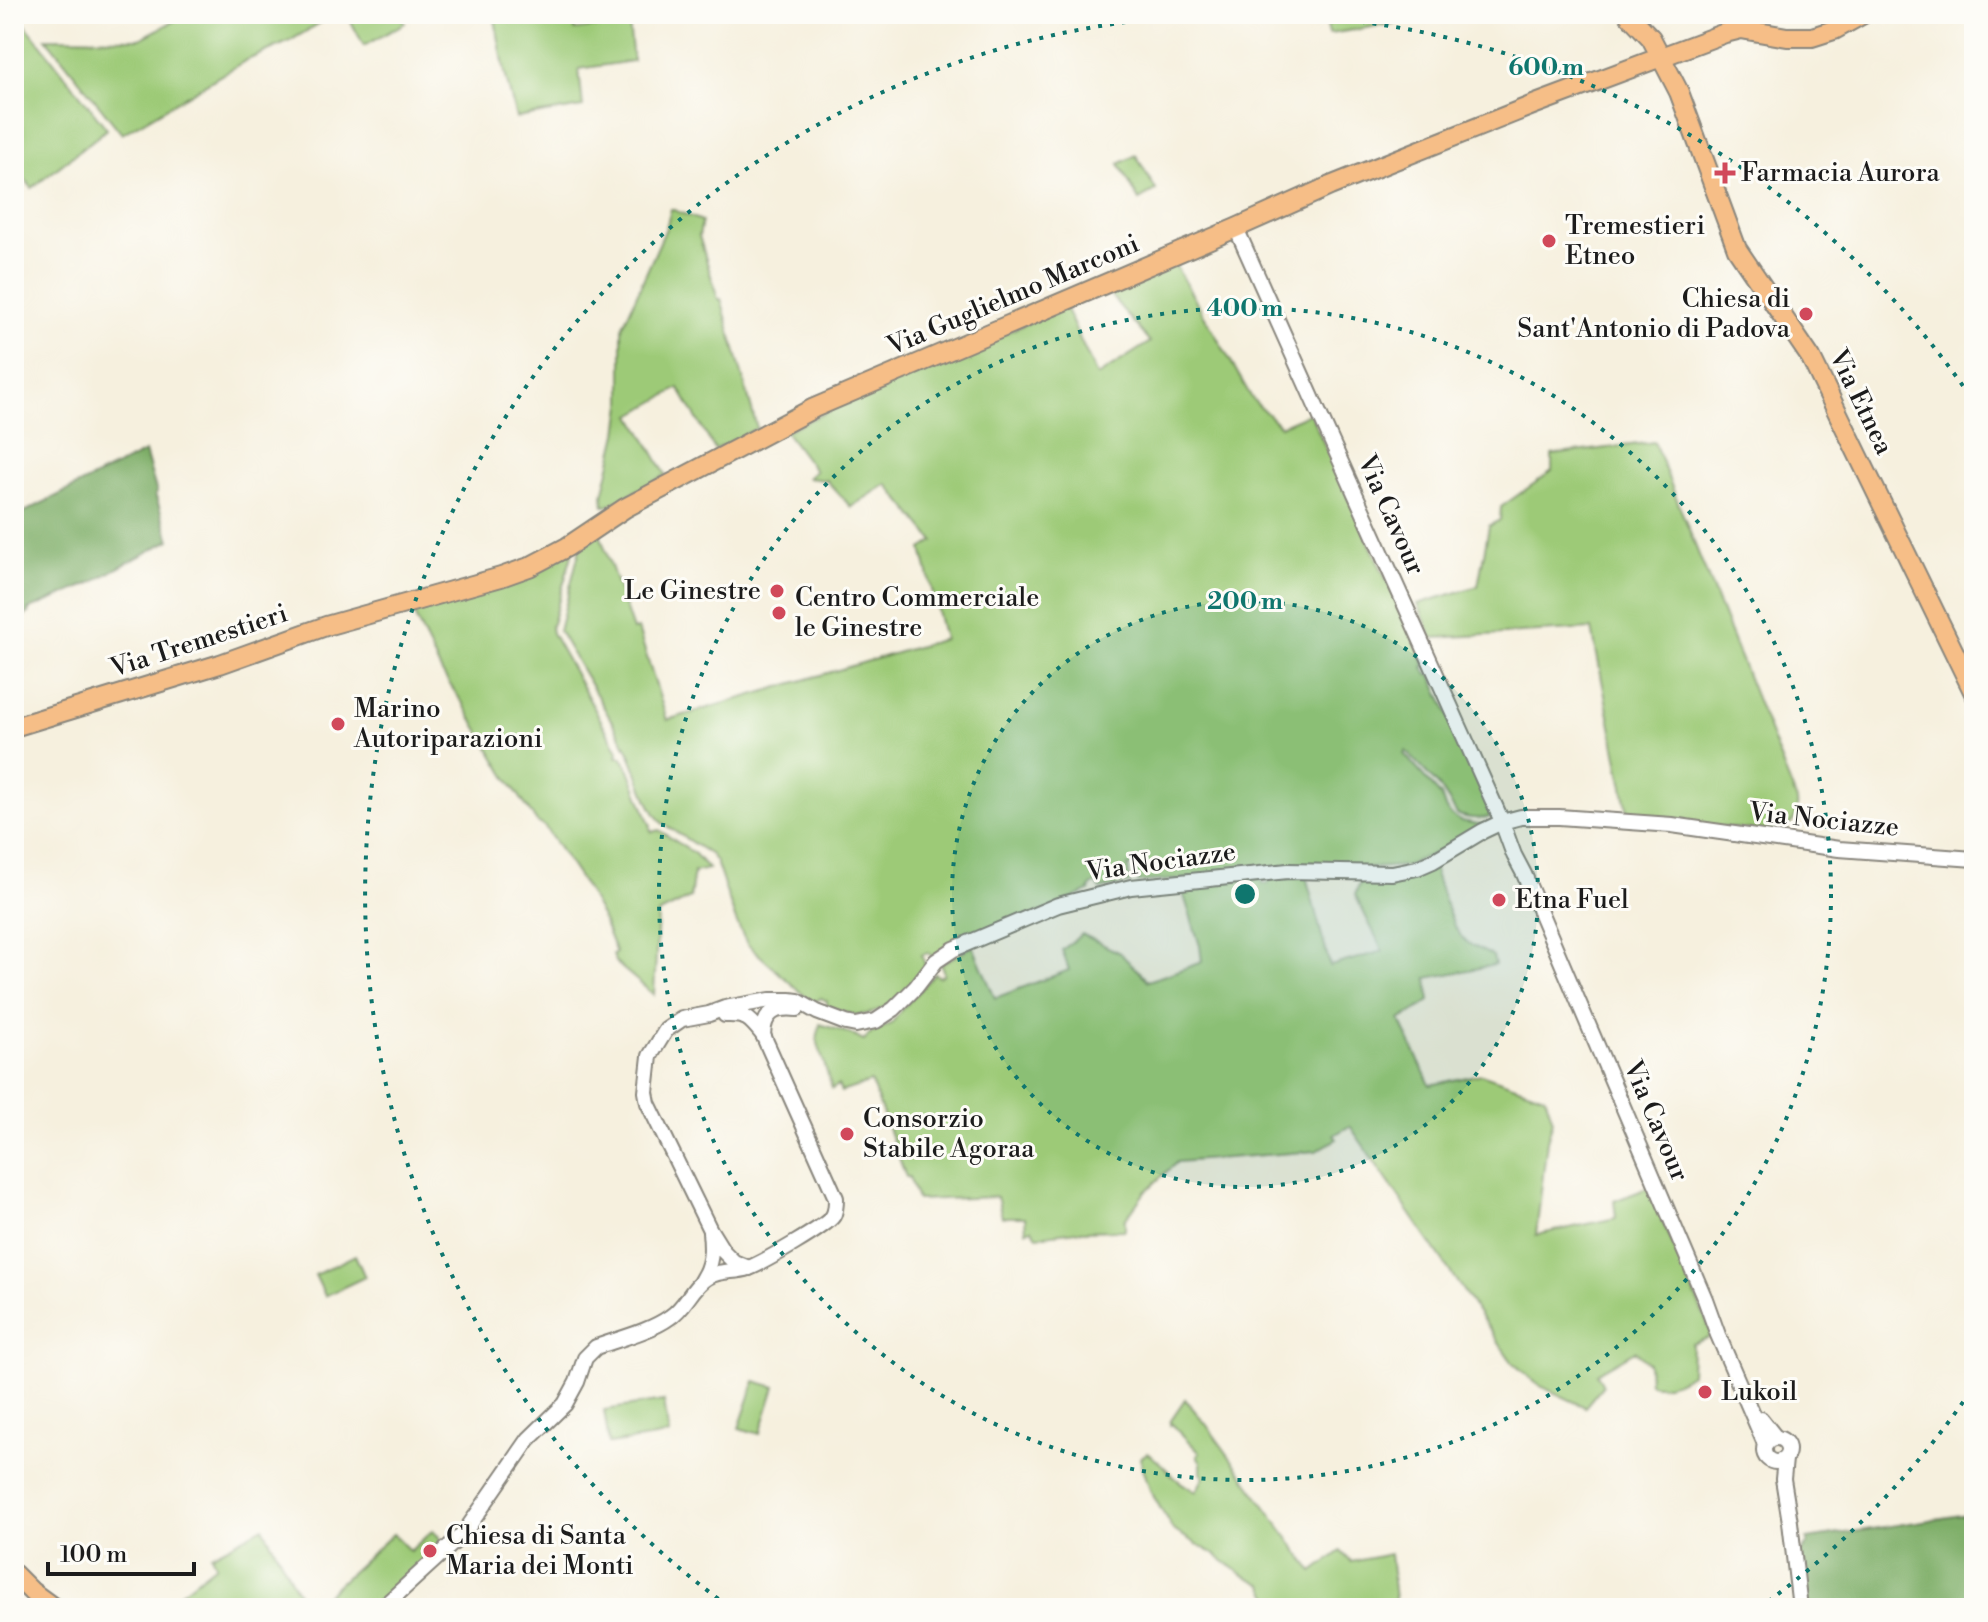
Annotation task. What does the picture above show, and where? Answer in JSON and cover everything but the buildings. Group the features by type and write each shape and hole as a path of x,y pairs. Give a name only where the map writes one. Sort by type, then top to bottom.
{"main road":[{"name":"Via Etnea","path":"1628,14 1651,38 1679,92 1737,249 1811,358 1974,693"},
{"name":"Via Guglielmo Marconi","path":"400,606 529,567 685,474 814,408 1374,168 1725,33 1741,29 1787,37 1822,35 1863,14"},
{"name":"Via Tremestieri","path":"14,727 220,664 326,626 400,606"},
{"path":"14,1574 54,1608"}],"street":[{"name":"Via Cavour","path":"1236,228 1502,822 1510,827 1524,874 1705,1299 1724,1332 1770,1441"},
{"name":"Via Nociazze","path":"755,1265 742,1266 729,1258 710,1230 648,1103 646,1092 650,1056 666,1030 682,1019 725,1008 782,1000 798,1001 817,1012 856,1025 876,1021 894,1009 944,954 1072,900 1131,887 1257,873 1392,873 1417,868 1483,831 1521,817 1672,825 1839,849 1974,859"},
{"path":"763,1035 764,1022 772,1012 789,1009 817,1012"},
{"path":"701,1281 723,1271 755,1265 831,1219 836,1208 836,1198 763,1035 747,1017 709,1014"},
{"path":"382,1608 464,1533 529,1439 565,1404 590,1352 671,1317 710,1266 710,1230"},
{"path":"1781,1439 1787,1444 1788,1451 1780,1460 1765,1455 1770,1441 1781,1439"},
{"path":"1780,1460 1800,1608"}],"green space":[{"path":"14,14 107,129 32,188 14,165"},
{"path":"187,14 335,14 288,42 245,61 122,134 46,38 140,39"},
{"path":"347,14 399,14 405,23 364,46"},
{"path":"494,14 572,14 575,30 629,23 633,61 579,69 583,107 516,118"},
{"path":"1324,14 1413,14 1414,20 1329,34"},
{"path":"1136,155 1156,190 1139,200 1119,164"},
{"path":"671,209 702,221 699,236 718,299 721,299 757,428 715,450 679,388 632,415 666,475 604,506 603,495 622,405 622,328 666,228"},
{"path":"1174,263 1253,400 1280,426 1310,413 1424,667 1428,675 1431,674 1489,806 1490,817 1473,818 1457,814 1439,786 1406,751 1404,754 1441,796 1450,814 1461,821 1484,825 1455,844 1405,866 1138,882 1135,865 1128,866 1130,883 1101,889 1096,883 1089,891 935,958 928,953 922,955 926,968 896,998 878,1010 854,1015 827,1006 827,1001 821,998 815,1002 747,944 711,855 662,823 656,815 628,750 559,631 580,548 600,534 633,630 638,629 667,720 944,639 922,549 934,541 887,484 851,507 826,480 807,478 815,471 785,431 1065,307 1097,376 1150,342 1106,290"},
{"path":"1654,442 1797,801 1795,818 1778,831 1629,818 1592,629 1432,638 1418,604 1478,586 1489,526 1500,520 1501,507 1552,471 1552,455"},
{"path":"145,452 170,540 94,582 28,610 29,613 14,621 14,517"},
{"path":"572,551 552,633 618,751 617,757 621,757 628,767 650,829 652,832 659,830 695,854 708,869 694,872 690,898 658,914 654,995 615,962 613,954 616,953 587,890 505,775 442,673 411,609"},
{"path":"1433,867 1459,934 1493,956 1495,965 1427,978 1430,1001 1400,1020 1430,1085 1481,1074 1545,1096 1553,1120 1547,1141 1536,1235 1616,1218 1614,1201 1648,1188 1713,1336 1692,1344 1691,1374 1681,1380 1665,1385 1649,1383 1648,1363 1635,1351 1597,1373 1603,1385 1585,1407 1538,1385 1512,1362 1350,1126 1334,1135 1337,1139 1316,1151 1177,1162 1145,1192 1125,1220 1125,1230 1037,1236 1032,1229 1026,1231 1025,1217 1002,1217 997,1197 917,1200 871,1082 841,1092 838,1085 832,1089 817,1040 820,1024 864,1041 869,1034 891,1024 935,973 939,977 944,974 941,964 973,946 995,998 1069,970 1062,950 1082,934 1120,953 1148,981 1202,962 1181,886 1260,878 1268,884 1271,877 1306,876 1330,966 1383,951 1355,895 1362,878"},
{"path":"355,1255 365,1277 325,1296 315,1275"},
{"path":"755,1381 775,1387 760,1434 739,1428"},
{"path":"1185,1399 1313,1572 1341,1551 1351,1562 1390,1554 1396,1608 1276,1608 1263,1585 1173,1530 1150,1490 1140,1458 1147,1453 1196,1492 1204,1476 1197,1456 1200,1453 1170,1425"},
{"path":"664,1401 669,1435 609,1444 604,1410"},
{"path":"1974,1513 1974,1608 1805,1608 1799,1555 1808,1543 1807,1539"},
{"path":"263,1527 306,1608 161,1608 216,1565 211,1555"},
{"path":"433,1530 444,1543 374,1608 312,1608 393,1534 410,1551"}],"place":[{"name":"Farmacia Aurora","path":"1725,173"},
{"name":"Tremestieri Etneo","path":"1549,241"},
{"name":"Chiesa di Sant'Antonio di Padova","path":"1806,314"},
{"name":"Le Ginestre","path":"777,591"},
{"name":"Centro Commerciale le Ginestre","path":"779,613"},
{"name":"Marino Autoriparazioni","path":"338,724"},
{"name":"Etna Fuel","path":"1499,900"},
{"name":"Consorzio Stabile Agoraa","path":"847,1134"},
{"name":"Lukoil","path":"1705,1392"},
{"name":"Chiesa di Santa Maria dei Monti","path":"430,1551"}]}
